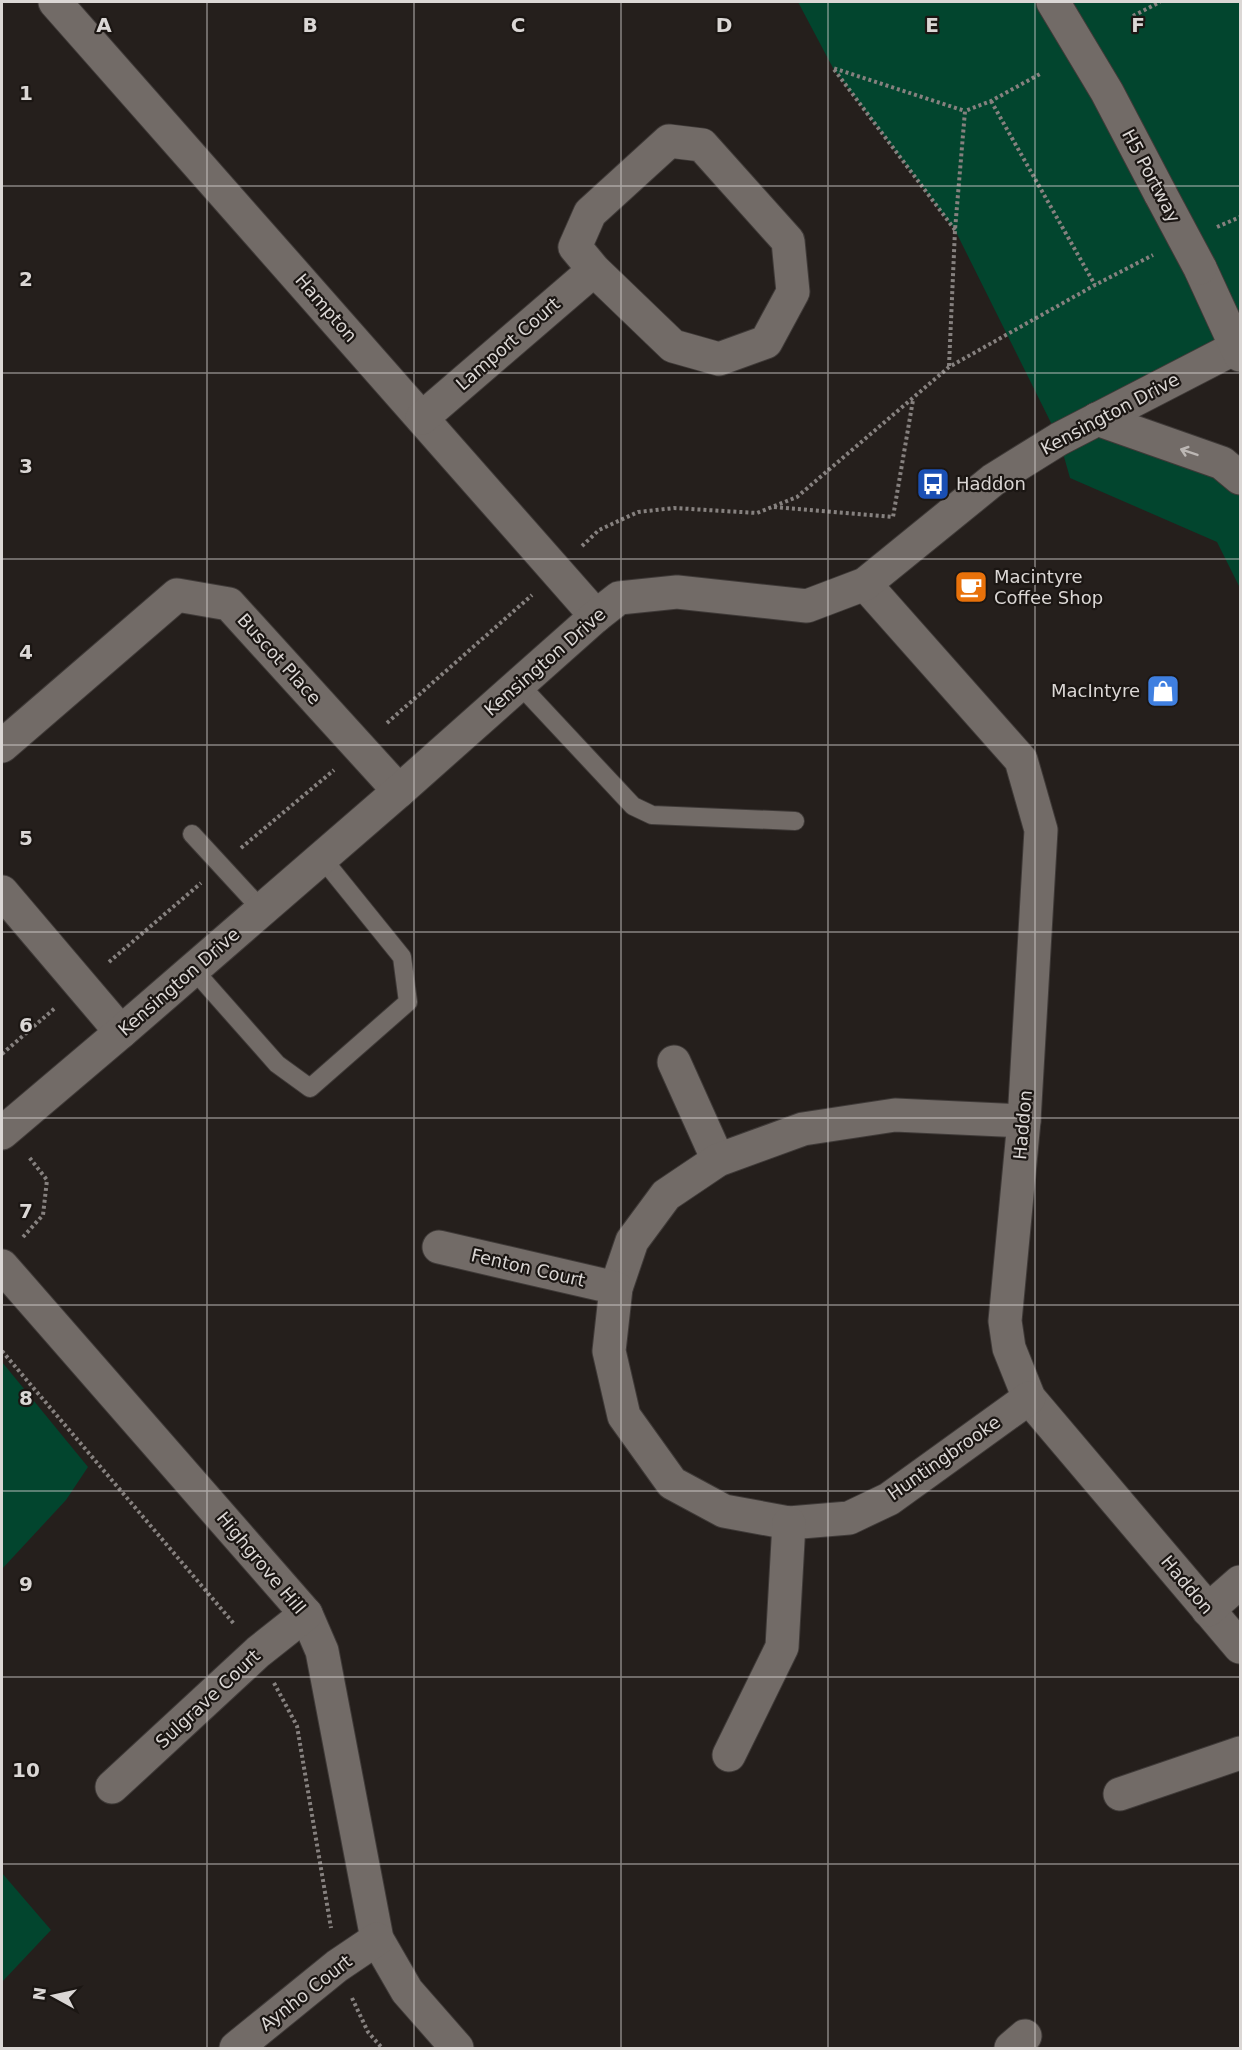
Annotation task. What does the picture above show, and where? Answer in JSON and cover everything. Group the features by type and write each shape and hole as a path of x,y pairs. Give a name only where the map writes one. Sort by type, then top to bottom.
{"street":[{"name":"Hampton","path":"55,2 596,616"},
{"name":"H5 Portway","path":"1053,2 1107,92 1200,268 1239,351"},
{"path":"669,141 702,145 788,241 793,292 766,342 719,359 673,346 594,270 575,247 590,213 669,141"},
{"name":"Lamport Court","path":"423,418 594,270"},
{"name":"Kensington Drive","path":"3,1131 122,1032 619,598 677,592 807,606 865,584 993,480 1059,439 1097,419 1239,351"},
{"path":"1097,419 1222,464 1240,478"},
{"name":"Haddon","path":"865,584 1021,760 1041,830 1024,1121 1005,1322 1009,1348 1029,1398 1240,1647"},
{"name":"Buscot Place","path":"2,746 177,595 229,604 399,791"},
{"path":"2,892 122,1032"},
{"path":"674,1062 718,1160"},
{"name":"Huntingbrooke","path":"1024,1121 895,1115 803,1129 718,1160 666,1195 632,1240 616,1288 609,1351 624,1416 672,1483 724,1511 789,1523 849,1518 889,1499 1029,1398"},
{"name":"Fenton Court","path":"439,1247 616,1288"},
{"name":"Highgrove Hill","path":"8,1255 306,1614 322,1651 377,1939 407,1991 457,2049"},
{"path":"729,1755 782,1647 789,1523"},
{"path":"1208,1610 1240,1582"},
{"name":"Sulgrave Court","path":"112,1787 258,1652 306,1614"},
{"path":"1120,1794 1240,1753"},
{"name":"Aynho Court","path":"236,2049 337,1966 377,1939"}],"lane":[{"path":"519,684 633,806 652,815 795,821"},
{"path":"192,834 262,910"},
{"path":"193,969 277,1064 310,1088 408,1002 402,957 322,858"}],"path":[{"path":"1133,16 1160,2"},
{"path":"955,230 833,68 964,111 991,101 1040,74"},
{"path":"991,101 1095,285"},
{"path":"949,367 955,230 964,111"},
{"path":"773,507 892,517 913,399"},
{"path":"3,1131 47,1180 43,1215 8,1255"}],"green space":[{"path":"798,2 1240,2 1240,355 1097,419 1240,478 1240,588 1217,542 1070,478 1059,439 955,230 833,68"},
{"path":"2,1362 88,1467 66,1500 2,1569"},
{"path":"2,1873 51,1930 2,1982"}],"place":[{"name":"Haddon","path":"933,484"},
{"name":"Macintyre Coffee Shop","path":"971,587"},
{"name":"MacIntyre","path":"1163,691"}]}
